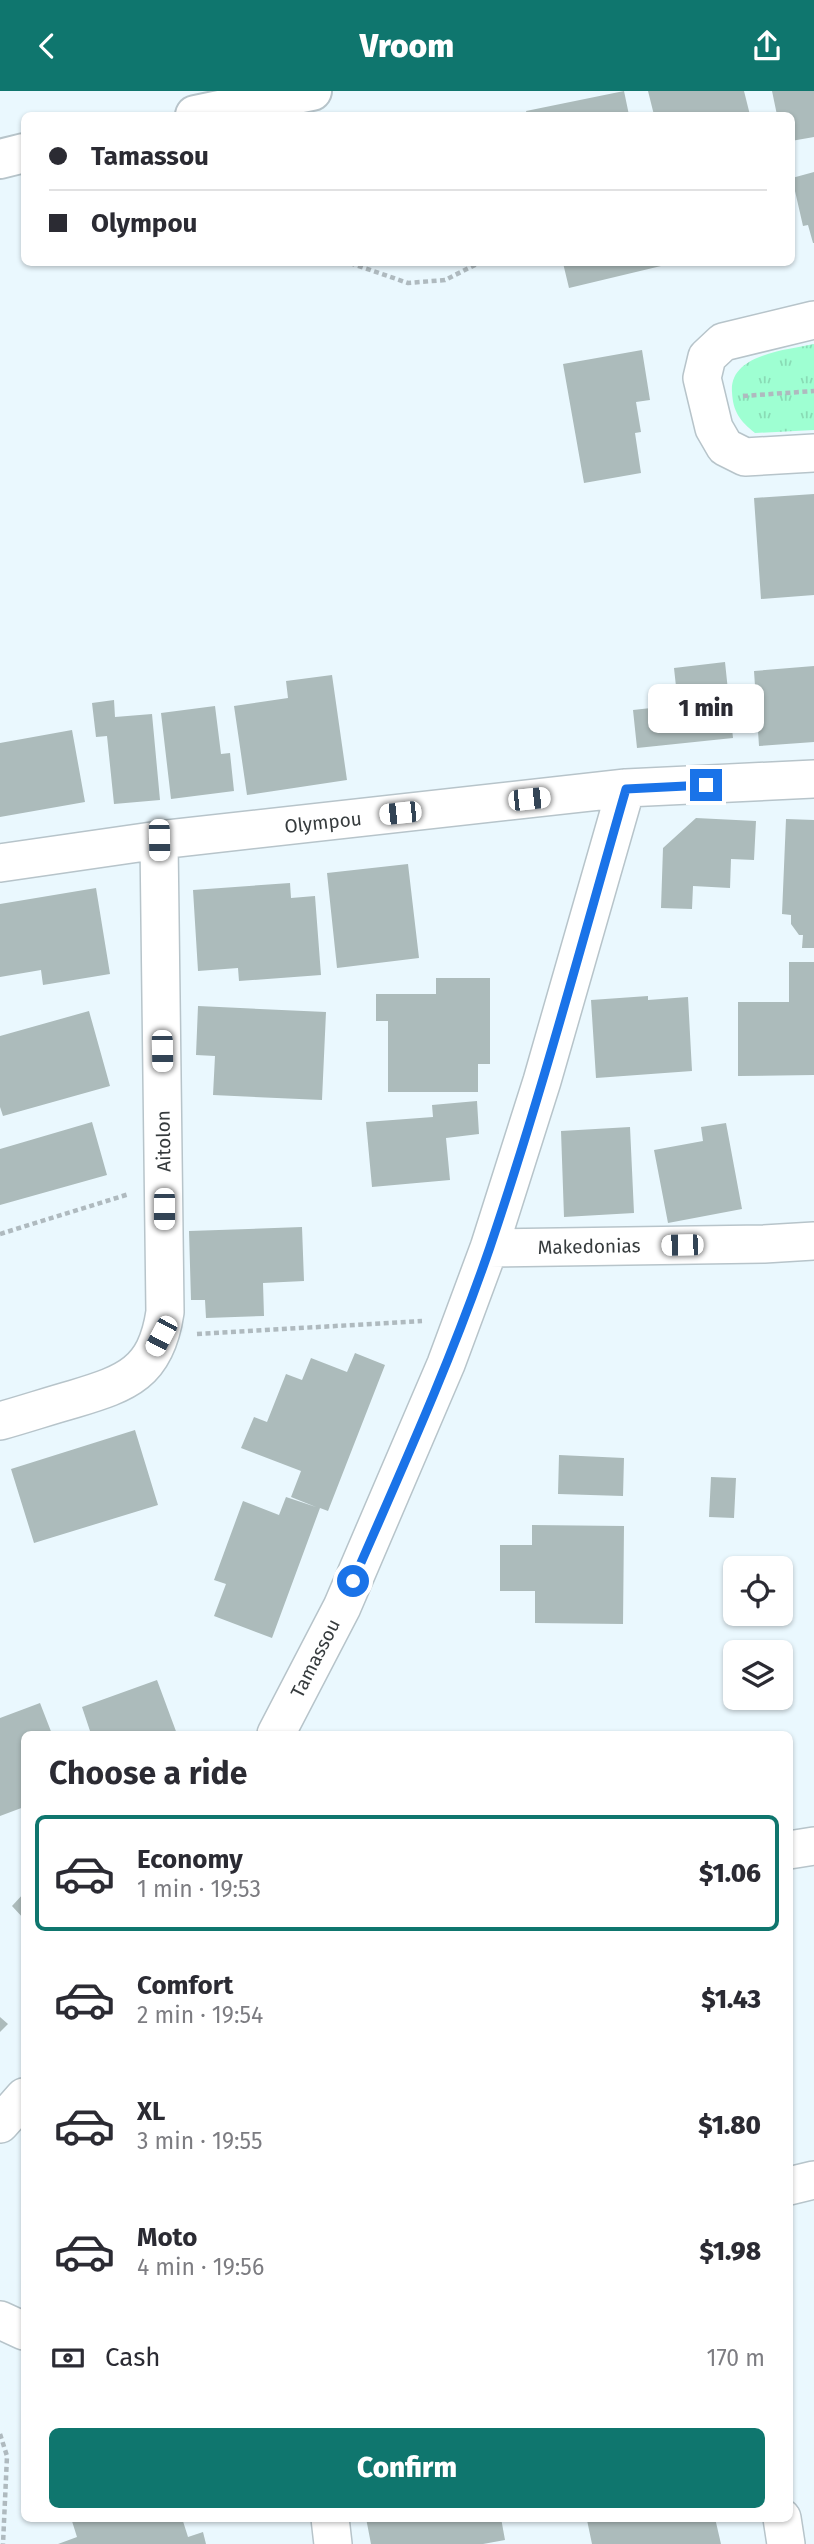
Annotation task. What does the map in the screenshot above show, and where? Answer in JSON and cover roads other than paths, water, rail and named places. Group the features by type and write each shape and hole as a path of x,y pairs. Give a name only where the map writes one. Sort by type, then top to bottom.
{"street":[{"path":"203,112 243,98 312,91"},
{"path":"0,159 21,154"},
{"path":"814,320 723,342 707,357 702,378 718,437 734,453 745,457 814,453"},
{"name":"Olympou","path":"0,863 159,840 626,789 814,779"},
{"name":"Tamassou","path":"278,1731 342,1607 463,1319 489,1248 542,1081 626,789"},
{"name":"Aitolon","path":"0,1421 113,1387 134,1375 150,1357 161,1336 165,1312 159,840"},
{"name":"Makedonias","path":"489,1248 814,1241"},
{"path":"793,1849 814,1846"},
{"path":"0,2124 21,2100"},
{"path":"793,2185 814,2180"},
{"path":"0,2320 21,2330"},
{"path":"330,2522 333,2544"},
{"path":"783,2522 786,2544"}]}
